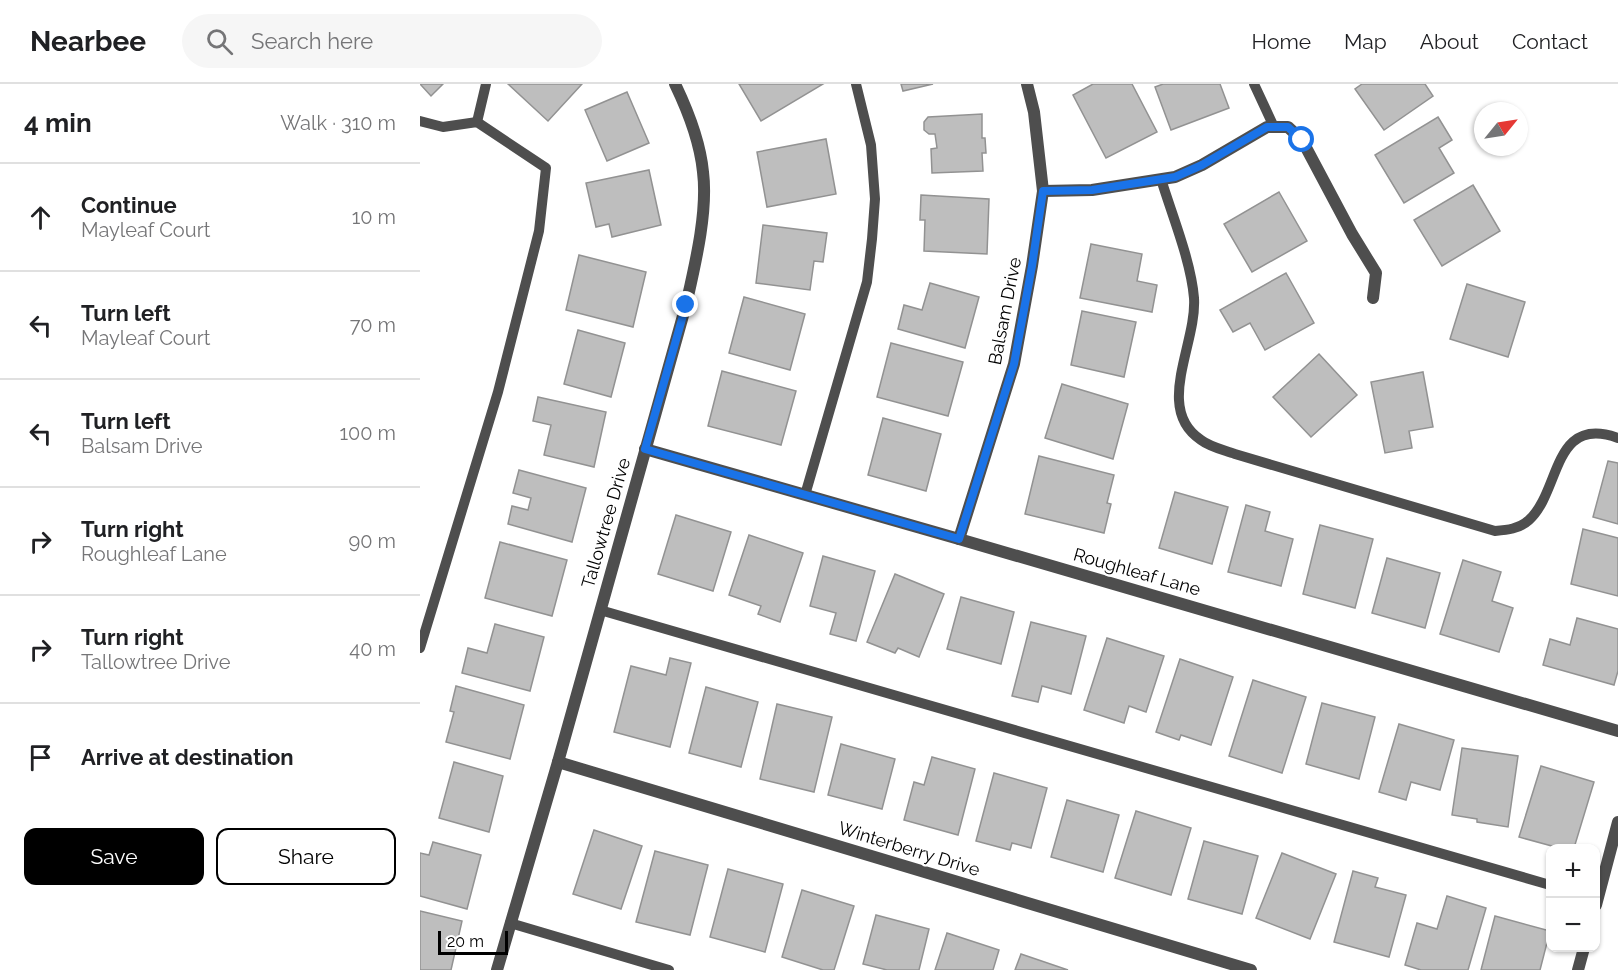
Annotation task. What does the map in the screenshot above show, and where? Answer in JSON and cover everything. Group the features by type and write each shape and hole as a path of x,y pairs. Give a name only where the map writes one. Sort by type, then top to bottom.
{"street":[{"name":"Tallowtree Drive","path":"496,970 558,762 686,305 696,258 702,216 703,172 689,112 675,84"},
{"name":"Balsam Drive","path":"959,539 1014,364 1031,277 1043,191 1034,112 1027,84"},
{"path":"1043,191 1092,190 1175,177 1202,165 1267,127 1288,127 1302,140 1352,234 1376,273 1373,298"},
{"name":"Roughleaf Lane","path":"645,449 1618,731"},
{"name":"Winterberry Drive","path":"558,762 1251,970"},
{"path":"1597,898 1618,822"},
{"path":"1578,970 1583,952"}],"lane":[{"path":"477,122 486,84"},
{"path":"805,495 867,282 875,199 872,156 856,84"},
{"path":"1254,84 1274,127"},
{"path":"420,121 443,127 477,122 546,168 539,231 498,392 420,648"},
{"path":"1161,179 1190,274 1194,298 1193,320 1178,405 1182,420 1202,441 1235,454 1495,531 1512,529 1528,521 1540,507 1565,450 1574,441 1590,433 1604,433 1618,438"},
{"path":"600,610 1546,884"},
{"path":"510,923 669,970"}],"building":[{"path":"420,84 443,84 431,96"},
{"path":"508,84 582,84 548,121"},
{"path":"739,84 823,84 761,121"},
{"path":"901,84 933,84 903,91"},
{"path":"1093,84 1132,84 1157,132 1106,158 1073,95"},
{"path":"1163,84 1220,84 1229,108 1171,130 1155,87"},
{"path":"1362,84 1425,84 1433,96 1384,130 1355,89"},
{"path":"627,92 649,143 607,161 585,110"},
{"path":"982,114 982,138 985,138 986,153 982,153 983,171 932,173 931,149 937,148 935,134 929,134 924,130 924,122 928,117"},
{"path":"1438,117 1452,140 1439,148 1454,173 1404,203 1375,155"},
{"path":"826,139 836,194 767,207 757,152"},
{"path":"649,170 661,225 612,237 609,224 596,227 586,183"},
{"path":"1473,185 1500,231 1442,266 1414,220"},
{"path":"1279,192 1307,241 1252,272 1224,224"},
{"path":"921,195 989,199 987,254 924,251 925,220 920,220"},
{"path":"763,225 827,233 823,262 814,261 810,290 756,283"},
{"path":"1091,244 1142,254 1137,281 1157,285 1152,312 1080,298"},
{"path":"579,255 646,272 633,327 566,310"},
{"path":"1286,273 1314,323 1265,350 1250,323 1233,332 1220,310"},
{"path":"930,283 979,297 965,348 898,329 904,305 922,310"},
{"path":"1467,284 1525,302 1508,357 1450,339"},
{"path":"744,297 805,314 790,370 729,353"},
{"path":"1082,311 1136,322 1124,377 1071,365"},
{"path":"578,330 625,343 611,397 564,384"},
{"path":"891,343 963,362 948,416 877,397"},
{"path":"1319,354 1357,395 1311,437 1273,397"},
{"path":"722,371 796,391 781,445 708,426"},
{"path":"1423,372 1433,427 1409,431 1412,448 1385,453 1371,382"},
{"path":"1062,384 1128,404 1113,459 1045,438"},
{"path":"538,397 606,412 594,467 544,455 551,425 533,421"},
{"path":"883,418 941,434 926,491 868,475"},
{"path":"1039,456 1114,475 1107,503 1111,504 1104,533 1025,514"},
{"path":"1608,461 1618,463 1618,524 1593,517"},
{"path":"519,470 586,488 572,542 508,524 512,506 528,510 531,498 513,493"},
{"path":"1175,492 1228,507 1212,564 1159,548"},
{"path":"1246,505 1270,512 1265,531 1293,539 1281,586 1228,572"},
{"path":"676,515 731,532 713,591 658,574"},
{"path":"1320,525 1373,539 1355,608 1303,594"},
{"path":"1583,529 1618,538 1618,596 1571,584"},
{"path":"749,535 803,553 780,622 758,614 761,606 729,595"},
{"path":"500,542 567,560 552,616 485,598"},
{"path":"823,556 875,571 856,641 830,634 836,613 810,606"},
{"path":"1387,558 1440,573 1425,628 1372,613"},
{"path":"1463,560 1501,572 1492,601 1513,608 1499,652 1440,634"},
{"path":"895,574 944,594 919,657 898,648 895,653 867,642"},
{"path":"961,597 1014,612 1001,664 947,649"},
{"path":"1577,618 1618,629 1618,671 1614,685 1543,665 1550,639 1570,645"},
{"path":"1031,622 1086,636 1071,694 1042,686 1038,702 1012,696"},
{"path":"495,624 544,637 530,691 462,673 468,648 487,653"},
{"path":"1107,638 1164,656 1146,712 1129,706 1124,723 1084,710"},
{"path":"670,658 691,663 670,747 614,732 631,666 666,675"},
{"path":"1180,659 1233,677 1211,745 1181,735 1179,740 1156,732"},
{"path":"1253,680 1306,697 1282,773 1229,756"},
{"path":"456,686 524,705 510,759 446,742 454,712 450,711"},
{"path":"706,687 758,702 741,767 689,753"},
{"path":"1322,703 1375,717 1359,779 1306,764"},
{"path":"777,704 832,717 814,792 760,779"},
{"path":"1399,724 1454,740 1440,790 1411,782 1406,800 1379,792"},
{"path":"841,744 895,759 882,809 828,795"},
{"path":"1462,748 1518,756 1508,827 1452,815"},
{"path":"932,757 975,769 958,835 904,820 914,782 924,785"},
{"path":"454,762 503,776 489,832 439,818"},
{"path":"1541,766 1594,782 1575,844 1546,844 1519,837"},
{"path":"994,773 1047,788 1031,848 1012,843 1010,850 976,841"},
{"path":"1067,800 1119,815 1103,872 1051,857"},
{"path":"1136,811 1191,828 1171,895 1115,878"},
{"path":"594,830 642,846 621,909 573,894"},
{"path":"1204,841 1258,856 1242,914 1188,899"},
{"path":"433,842 481,855 467,909 420,896 420,853 429,855"},
{"path":"655,851 708,865 690,935 636,922"},
{"path":"1282,853 1336,874 1310,939 1256,918"},
{"path":"728,869 783,884 765,952 710,937"},
{"path":"1353,871 1378,878 1375,887 1406,895 1389,957 1334,942"},
{"path":"802,890 854,906 834,970 823,970 782,957"},
{"path":"1447,896 1486,908 1468,970 1421,970 1405,965 1417,923 1437,929"},
{"path":"420,911 462,921 451,970 420,970"},
{"path":"876,915 929,929 919,970 887,970 863,964"},
{"path":"1495,916 1546,930 1546,947 1540,970 1481,970"},
{"path":"947,933 999,950 993,970 935,970"},
{"path":"1021,954 1068,970 1015,970"}],"route":[{"path":"686,305 645,449 959,539 1014,364 1024,318 1043,191 1092,190 1175,177 1202,165 1267,127 1288,127 1302,140"}]}
